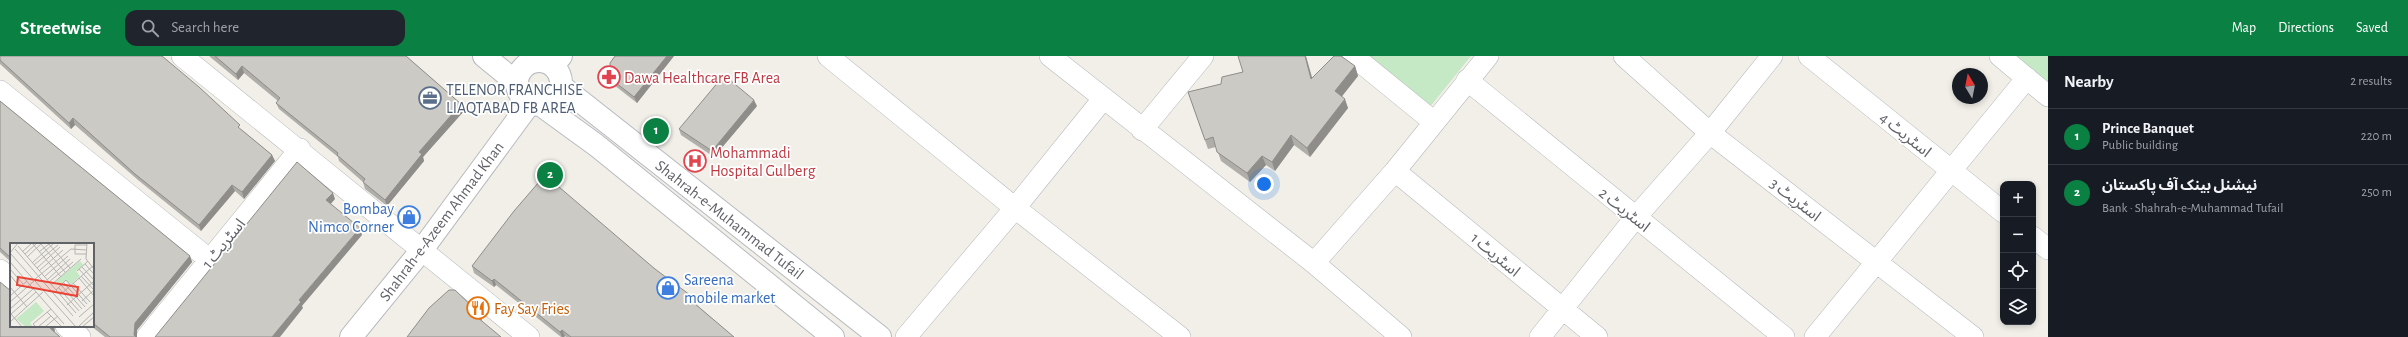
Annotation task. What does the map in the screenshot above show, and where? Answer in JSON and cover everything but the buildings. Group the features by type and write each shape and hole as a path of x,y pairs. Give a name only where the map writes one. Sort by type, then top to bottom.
{"main road":[{"path":"484,56 517,83 523,98 536,104 554,99 561,86 561,78 544,60 521,69 517,83"},
{"name":"Shahrah-e-Muhammad Tufail","path":"561,86 880,337"},
{"name":"Shahrah-e-Muhammad Tufail","path":"536,104 596,145 833,337"},
{"name":"Shahrah-e-Azeem Ahmad Khan","path":"351,337 421,251 536,104"}],"street":[{"path":"182,56 300,149 421,251 529,337"},
{"path":"828,56 1015,208 1180,337"},
{"path":"1142,130 1203,56"},
{"path":"1353,56 1434,122"},
{"path":"1314,263 1395,171 1467,80 1488,56"},
{"name":"اسٹریٹ 3","path":"1624,56 1710,133 1973,337"},
{"path":"1540,337 1635,218 1710,133 1772,56"},
{"name":"اسٹریٹ 4","path":"1809,56 2000,210"},
{"path":"2000,56 2048,96"},
{"path":"1053,57 1142,130 1314,263 1400,337"},
{"path":"1814,337 2027,78"},
{"name":"اسٹریٹ 2","path":"1467,80 1635,218 1784,337"},
{"path":"0,91 210,260"},
{"path":"906,337 1015,208 1103,99"},
{"name":"اسٹریٹ 1","path":"147,337 300,149"},
{"name":"اسٹریٹ 1","path":"1395,171 1597,337"},
{"path":"2036,239 2048,249"},
{"path":"0,270 10,279"},
{"path":"67,327 80,337"}],"green space":[{"path":"1365,56 1471,56 1429,108"},
{"path":"2011,56 2048,56 2048,84"}],"place":[{"name":"Dawa Healthcare FB Area","path":"609,77"},
{"name":"TELENOR FRANCHISE LIAQTABAD FB AREA","path":"430,98"},
{"name":"Prince Banquet","path":"656,131"},
{"name":"Mohammadi Hospital Gulberg","path":"695,161"},
{"name":"نیشنل بینک آف پاکستان","path":"550,175"},
{"name":"Bombay Nimco Corner","path":"409,217"},
{"name":"Sareena mobile market","path":"668,288"},
{"name":"Fay Say Fries","path":"478,308"}]}
